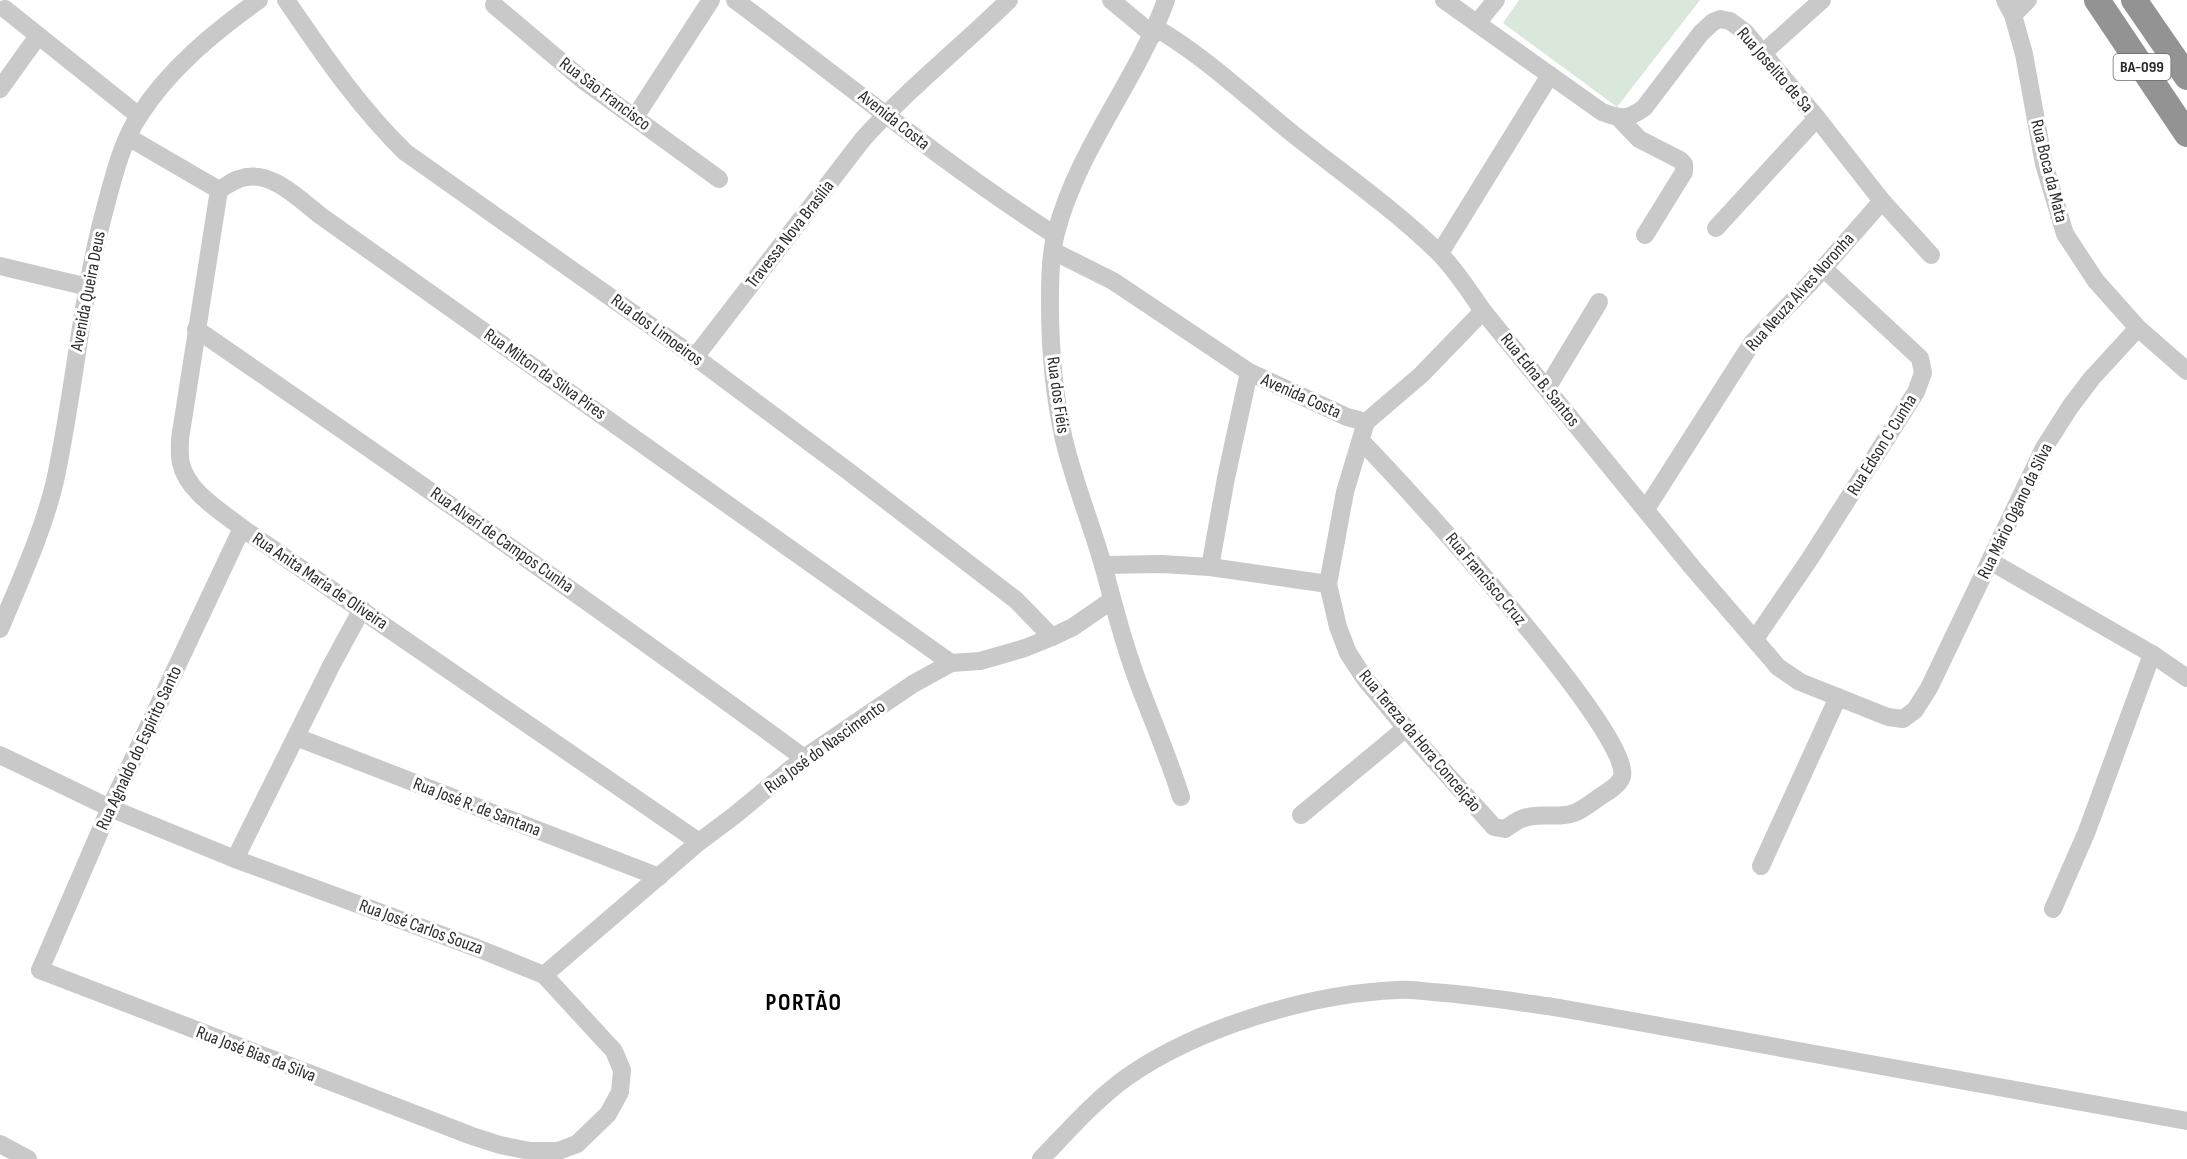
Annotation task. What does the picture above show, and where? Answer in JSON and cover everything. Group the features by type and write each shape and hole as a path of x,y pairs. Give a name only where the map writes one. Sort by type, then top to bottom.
{"highway":[{"name":"BA-099","path":"2097,0 2187,134"},
{"name":"BA-099","path":"2134,0 2187,78"}],"street":[{"name":"Avenida Queira Deus","path":"0,629 41,525 54,482 99,229 128,137 139,117 177,69 208,40 259,0"},
{"name":"Rua dos Limoeiros","path":"286,0 323,55 376,123 405,152 695,357 986,575 1016,600 1052,637"},
{"path":"635,117 711,0"},
{"name":"Avenida Costa","path":"735,0 1005,202 1054,243 1249,372 1347,417 1366,422"},
{"name":"Travessa Nova Brasília","path":"695,357 863,139 886,114 1009,0"},
{"name":"Rua Edna B. Santos","path":"1111,0 1154,32 1213,66 1440,253 1483,311 1778,667 1800,682 1888,717 1903,719 1915,710"},
{"name":"Rua dos Fiéis","path":"1166,0 1154,32 1090,147 1070,188 1054,243 1050,287 1050,339 1055,394 1070,462 1142,694 1162,740 1181,797"},
{"path":"1444,0 1610,115 1639,138 1684,164 1684,172 1645,235"},
{"path":"1477,23 1496,0"},
{"path":"1763,53 1822,0"},
{"path":"2009,7 2028,0"},
{"name":"Rua São Francisco","path":"494,5 584,81 719,179"},
{"name":"Rua Boca da Mata","path":"2009,7 2024,54 2044,164 2066,234 2096,281 2138,328 2187,371"},
{"path":"5,9 139,117"},
{"name":"Rua Joselito de Sa","path":"1610,115 1632,117 1644,108 1701,33 1713,22 1730,21 1745,32 1882,201 1931,255"},
{"path":"0,89 38,36"},
{"path":"1440,253 1550,75"},
{"path":"1716,228 1817,118"},
{"path":"128,137 219,190"},
{"name":"Rua Milton da Silva Pires","path":"219,190 249,176 260,177 281,186 951,663"},
{"name":"Rua Anita Maria de Oliveira","path":"219,190 180,439 181,462 187,480 242,528 699,842"},
{"name":"Rua Neuza Alves Noronha","path":"1646,509 1752,343 1882,201"},
{"path":"0,266 88,287"},
{"name":"Rua Edson C Cunha","path":"1755,639 1809,560 1916,392 1923,373 1920,358 1823,268"},
{"path":"1546,388 1599,302"},
{"path":"1366,422 1421,375 1483,311"},
{"name":"Rua Mário Ogano da Silva","path":"1915,710 1929,688 2044,448 2092,378 2138,328"},
{"name":"Rua Alveri de Campos Cunha","path":"196,329 423,484 621,624 804,758"},
{"path":"1210,567 1249,372"},
{"name":"Rua Tereza da Hora Conceição","path":"1366,422 1362,442 1345,492 1328,584 1338,627 1348,653 1365,679 1485,818"},
{"name":"Rua Francisco Cruz","path":"1362,442 1458,545 1510,607 1601,723 1623,764 1624,773 1621,780 1576,813 1525,817 1505,829 1494,827 1485,818"},
{"name":"Rua Agnaldo do Espírito Santo","path":"40,970 110,808 242,528"},
{"path":"1990,561 2152,654 2187,678"},
{"path":"1103,565 1162,564 1210,567 1328,584"},
{"name":"Rua José do Nascimento","path":"544,975 699,842 804,758 913,684 951,663 992,658 1052,637 1073,627 1112,600"},
{"path":"235,859 362,609"},
{"path":"2053,909 2087,831 2152,654"},
{"path":"1761,866 1838,697"},
{"path":"1301,815 1406,728"},
{"name":"Rua José R. de Santana","path":"296,737 659,877"},
{"name":"Rua José Carlos Souza","path":"0,755 110,808 235,859 544,975 614,1051 622,1070 620,1092 608,1114 578,1144 558,1151 530,1151 472,1136"},
{"name":"Rua José Bias da Silva","path":"40,970 472,1136"},
{"path":"1041,1159 1081,1116 1126,1078 1185,1043 1279,1009 1336,996 1399,990 1466,995 1560,1008 2187,1121"},
{"path":"0,1144 28,1159"}],"green space":[{"path":"1519,0 1700,0 1617,107 1503,23"}],"district":[{"name":"PORTÃO","path":"804,1002"}]}
